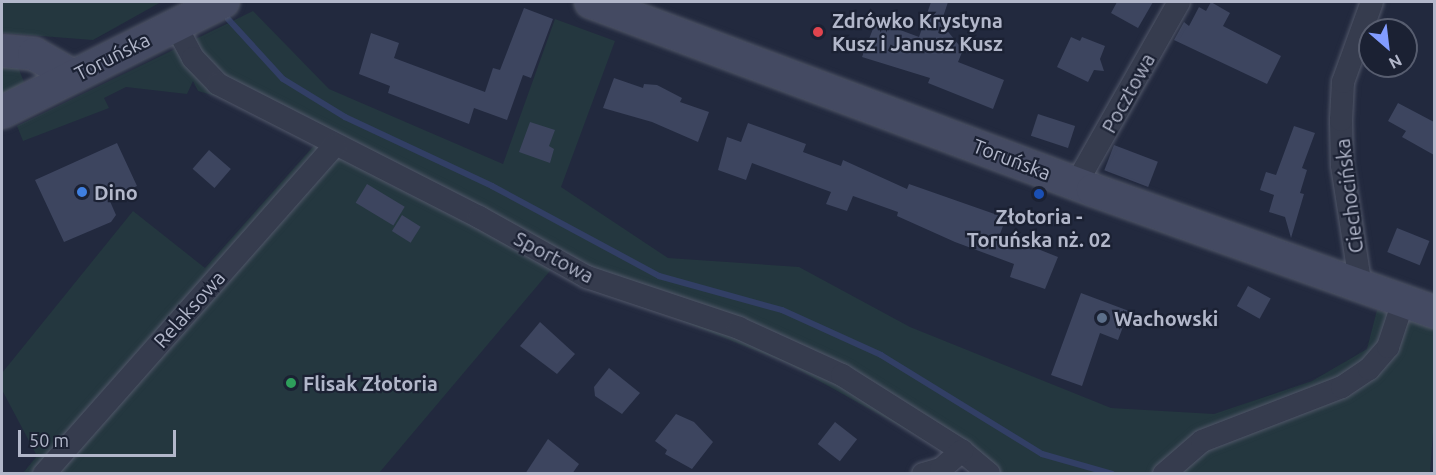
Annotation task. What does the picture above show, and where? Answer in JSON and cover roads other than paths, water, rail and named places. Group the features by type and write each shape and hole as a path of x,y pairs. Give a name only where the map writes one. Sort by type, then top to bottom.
{"main road":[{"name":"Toruńska","path":"2,112 223,2"},
{"name":"Toruńska","path":"591,2 1076,184 1361,288 1434,312"},
{"path":"2,51 34,54 72,76"}],"street":[{"name":"Pocztowa","path":"1076,184 1179,2"},
{"name":"Ciechocińska","path":"1361,288 1342,165 1341,120 1343,82 1372,2"},
{"name":"Sportowa","path":"175,24 193,58 218,84 479,217 587,277 739,328 842,375 962,451 989,474"},
{"name":"Relaksowa","path":"44,474 335,145"},
{"path":"1164,474 1202,441 1342,387 1369,369 1388,347 1403,302"},
{"path":"923,474 941,469 962,451"}],"waterway":[{"path":"228,19 283,79 345,117 492,186 659,276 782,310 881,355 1042,454 1112,474"}],"place":[{"name":"Zdrówko Krystyna Kusz i Janusz Kusz","path":"818,32"},
{"name":"Dino","path":"82,192"},
{"name":"Złotoria - Toruńska nż. 02","path":"1039,194"},
{"name":"Wachowski","path":"1102,318"},
{"name":"Flisak Złotoria","path":"291,383"}]}
